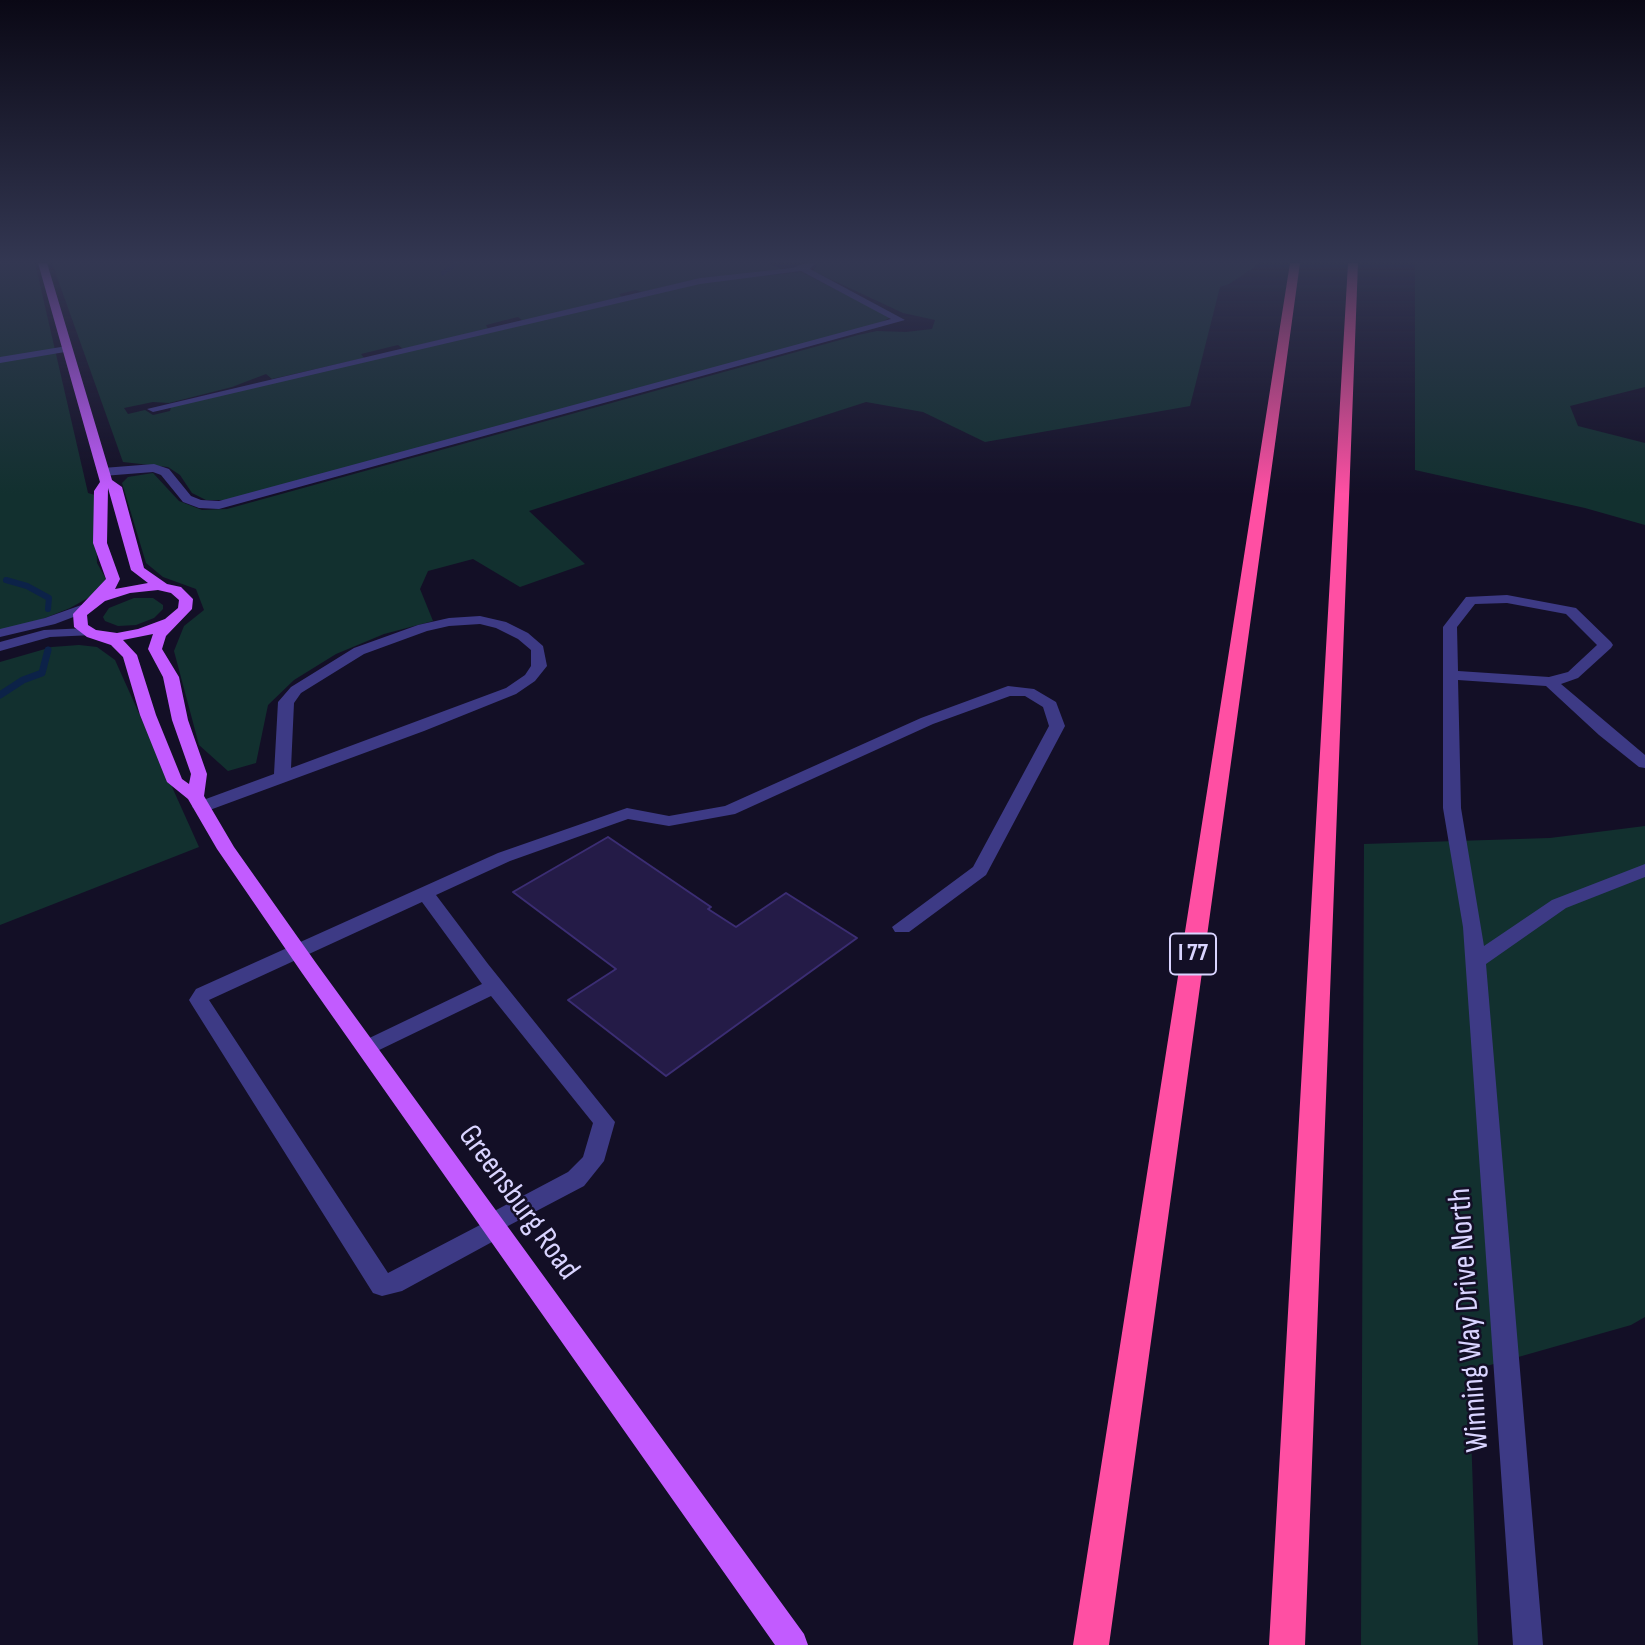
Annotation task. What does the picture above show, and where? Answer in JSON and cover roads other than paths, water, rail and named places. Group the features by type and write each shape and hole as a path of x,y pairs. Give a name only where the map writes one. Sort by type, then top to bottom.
{"highway":[{"name":"I 77","path":"1091,1645 1283,340"},
{"path":"1287,1645 1349,340"}],"main road":[{"path":"64,340 104,477 100,491 100,543 113,579 79,621 92,634 133,635 170,622 182,612 187,602 180,593 144,577 138,570 116,487 104,477"},
{"path":"91,604 129,589 165,587"},
{"name":"Greensburg Road","path":"170,622 159,635 155,649 172,677 180,720 198,774 198,801"},
{"name":"Greensburg Road","path":"92,634 116,642 130,655 148,715 174,782 198,801 226,849 297,951 793,1645"}],"street":[{"path":"153,409 449,340"},
{"path":"104,477 154,468 165,472 187,499 200,504 219,505 828,340"},
{"path":"0,360 67,349"},
{"name":"Winning Way Drive North","path":"1528,1645 1474,927 1452,808 1450,627 1471,600 1507,598 1572,611 1606,645 1573,675 1550,682"},
{"path":"0,633 50,621 91,604"},
{"path":"198,801 282,777 511,691 530,678 539,666 538,649 523,636 501,625 480,620 449,622 423,628 359,651 296,690 286,702 282,777"},
{"path":"0,646 49,633 92,634"},
{"path":"1451,675 1550,682 1605,732 1645,763"},
{"path":"425,893 494,985 604,1122 593,1161 576,1179 393,1283 382,1285 199,1000 203,994 504,857 627,813 669,821 729,810 927,721 1007,691 1029,692 1050,705 1057,726 980,871 902,927"},
{"path":"1476,961 1559,904 1645,870"},
{"path":"366,1048 494,985"}],"waterway":[{"path":"6,580 27,586 49,598 48,609"},
{"path":"0,695 23,680 42,673 48,650"}]}
